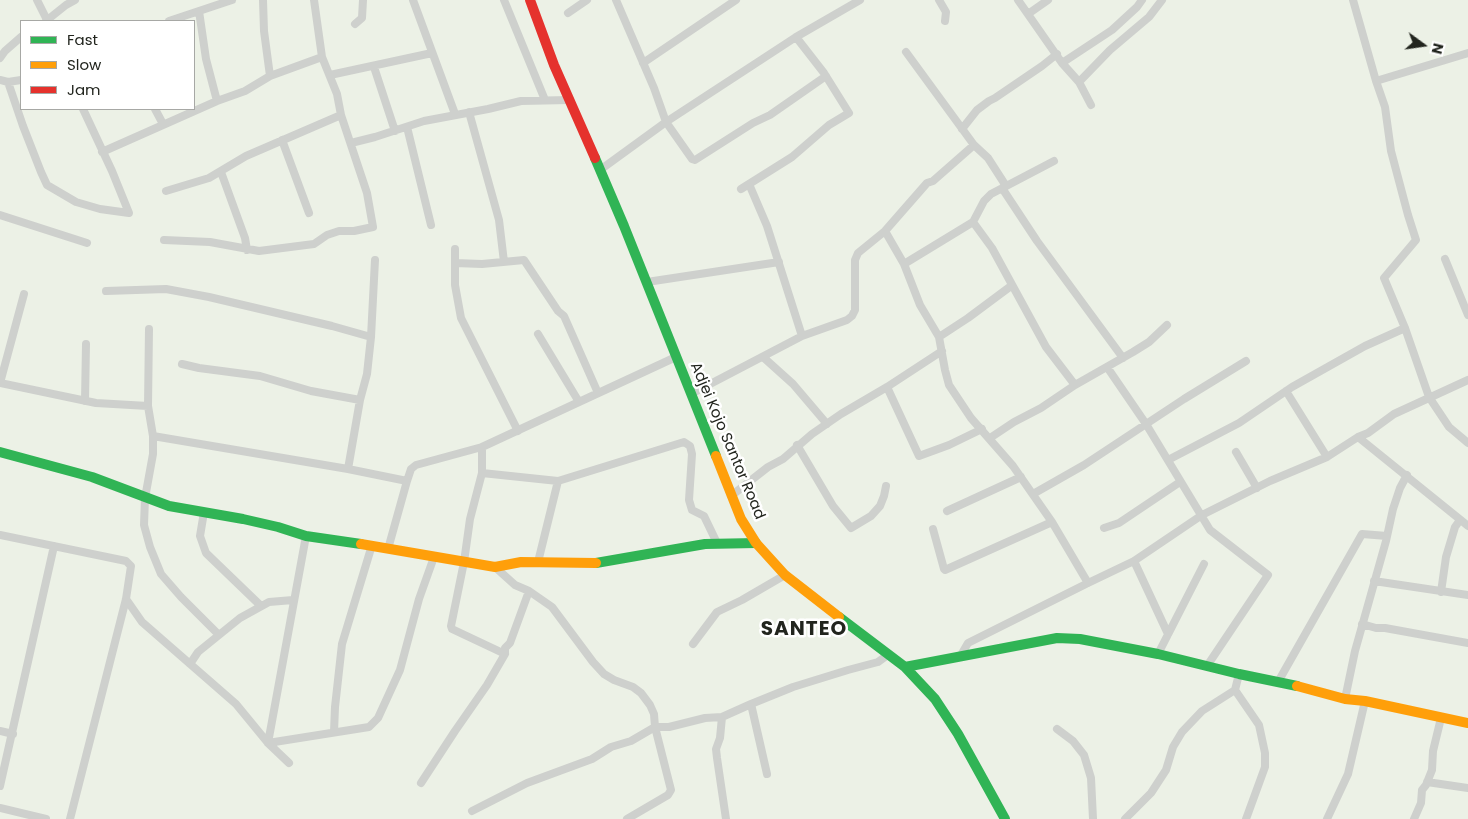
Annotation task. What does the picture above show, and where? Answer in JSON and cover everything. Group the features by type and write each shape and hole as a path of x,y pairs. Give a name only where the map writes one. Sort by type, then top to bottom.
{"street":[{"path":"37,0 46,20"},
{"path":"47,20 66,5 76,0"},
{"path":"173,20 232,0"},
{"path":"263,0 264,31 270,76"},
{"path":"164,240 210,242 259,252 314,244 327,235 339,231 354,231 373,227 368,193 341,115 330,75 322,57 314,0"},
{"path":"356,24 362,18 364,0"},
{"path":"413,0 455,114"},
{"path":"504,0 545,100"},
{"name":"Adjei Kojo Santor Road","path":"530,0 569,100 646,282 741,519 756,543 785,575 905,667 935,699 958,734 1005,819"},
{"path":"568,13 587,0"},
{"path":"616,0 666,122 689,157 696,160 770,114 826,76"},
{"path":"643,62 736,0"},
{"path":"600,170 666,122 796,37 860,0"},
{"path":"939,0 946,12 945,21"},
{"path":"1018,0 1062,63 1079,82 1092,105"},
{"path":"1028,14 1048,0"},
{"path":"1062,63 1112,30 1142,0"},
{"path":"1079,82 1110,50 1149,17 1162,0"},
{"path":"1353,0 1385,107 1391,151 1416,240 1384,278 1406,328 1429,397 1449,427 1468,443"},
{"path":"200,11 206,60 217,100"},
{"path":"741,189 792,157 829,125 849,113 826,76 796,37"},
{"path":"0,58 2,47 20,38"},
{"path":"330,75 374,67 432,52"},
{"path":"906,52 974,145 988,158 1037,241 1123,358"},
{"path":"962,129 978,110 989,101 996,98 1057,54"},
{"path":"1376,82 1468,54"},
{"path":"195,110 245,91 270,76 322,57"},
{"path":"374,67 395,131"},
{"path":"20,80 4,81 48,185 76,202 100,210 129,213 83,110"},
{"path":"351,143 424,121 488,109 521,100 569,100"},
{"path":"156,110 163,124"},
{"path":"102,152 194,110"},
{"path":"469,112 499,220 504,262"},
{"path":"166,191 209,178 246,156 341,115"},
{"path":"407,127 431,225"},
{"path":"282,140 309,213"},
{"path":"691,394 802,336 847,320 852,316 855,310 855,260 861,249 885,231 927,183 933,181 974,145"},
{"path":"904,264 973,222 984,201 991,194 1054,161"},
{"path":"222,172 248,250"},
{"path":"749,184 767,226 802,336"},
{"path":"0,215 87,243"},
{"path":"973,222 992,248 1046,347 1075,385"},
{"path":"885,231 904,264 920,305 939,337 945,370 950,385 971,418 990,438 1033,494 1088,582"},
{"path":"455,249 455,286 461,318 518,431"},
{"path":"1444,258 1468,315"},
{"path":"348,470 360,400 367,374 375,260"},
{"path":"455,263 524,260 558,311 564,316 598,393"},
{"path":"646,282 778,262"},
{"path":"939,337 1012,286"},
{"path":"106,291 166,289 209,297 371,337"},
{"path":"24,294 0,383 96,403 148,406"},
{"path":"990,438 1149,342 1167,325"},
{"path":"1168,460 1239,423 1286,391 1366,346 1406,328"},
{"path":"149,329 148,406 153,436 152,461 145,498 144,526 161,574 219,635"},
{"path":"538,334 579,402"},
{"path":"85,401 86,344"},
{"path":"732,496 768,467 783,459 798,445 841,414 942,351"},
{"path":"388,549 411,469 416,465 482,447 676,357"},
{"path":"764,357 793,384 827,424"},
{"path":"1033,494 1084,465 1246,361"},
{"path":"182,364 260,376 311,391 360,400"},
{"path":"1107,367 1146,424 1210,530 1268,574 1206,666"},
{"path":"961,655 968,643 1088,582 1134,561 1202,515 1304,466 1327,457 1358,437 1368,433 1394,414 1468,380"},
{"path":"887,387 919,456 949,445 982,429"},
{"path":"1286,391 1327,457"},
{"path":"153,436 407,481"},
{"path":"1358,437 1468,526"},
{"path":"482,473 558,481 684,442 690,446 692,454 689,500 692,510 704,516 717,543"},
{"path":"798,445 833,506 851,528 871,516 880,506 886,486"},
{"path":"482,447 482,473 470,519 464,562 451,626 452,629 505,654"},
{"path":"0,452 92,478 169,506 278,527 306,536 372,545 496,567 514,563 538,562 600,563 717,543 756,543"},
{"path":"1236,452 1257,488"},
{"path":"1345,699 1362,624 1396,499 1407,475"},
{"path":"946,511 1021,477"},
{"path":"538,562 558,481"},
{"path":"1104,528 1119,523 1180,482"},
{"path":"204,512 200,536 206,553 261,606"},
{"path":"1441,592 1446,557 1455,527 1460,520"},
{"path":"932,529 944,569 946,570 1052,522"},
{"path":"1278,682 1362,534 1387,536"},
{"path":"0,535 129,563 132,570 70,819"},
{"path":"268,743 306,536"},
{"path":"334,732 334,706 342,644 372,545"},
{"path":"0,786 54,546"},
{"path":"268,743 369,727 381,714 400,670 417,606 434,557"},
{"path":"1134,561 1168,634"},
{"path":"1158,654 1204,564"},
{"path":"496,567 515,585 552,606 604,674 633,687 641,693 650,705 654,714 655,727 671,790 668,795 627,819"},
{"path":"693,644 717,612 785,575"},
{"path":"1374,581 1468,595"},
{"path":"421,783 487,685 505,654 505,648 510,643 529,592"},
{"path":"126,599 142,622 236,704 268,743 289,763"},
{"path":"190,664 198,652 240,618 269,602 293,600"},
{"path":"1362,624 1468,644"},
{"path":"905,667 1057,638 1080,639 1158,654 1345,699 1365,701 1365,703 1468,723"},
{"path":"472,811 527,784 592,759 611,747 631,742 655,727 705,718 722,718 793,687 878,662 888,654"},
{"path":"1125,819 1151,792 1166,770 1173,747 1182,732 1202,711 1235,690 1239,674"},
{"path":"1235,690 1259,725 1265,753 1265,767 1246,819"},
{"path":"1327,819 1348,774 1365,701"},
{"path":"751,704 767,774"},
{"path":"722,718 716,758 726,819"},
{"path":"1414,819 1421,803 1422,790 1432,770 1433,751 1441,718"},
{"path":"1057,729 1073,741 1084,755 1091,778 1092,819"},
{"path":"0,731 13,734"},
{"path":"1427,782 1468,788"},
{"path":"0,808 24,816 46,819"}],"traffic: fast":[{"path":"595,158 716,456"},
{"path":"0,452 92,477 169,506 243,519 306,536 361,544"},
{"path":"596,563 705,544 756,543"},
{"path":"839,617 905,667 935,699 958,734 1005,819"},
{"path":"905,667 1057,638 1080,639 1158,654 1297,686"}],"traffic: slow":[{"path":"716,456 741,519 756,543 785,575 839,617"},
{"path":"361,544 495,567 521,562 596,563"},
{"path":"1297,686 1345,699 1365,701 1468,723"}],"traffic: jam":[{"path":"530,0 554,65 595,158"}],"district":[{"name":"SANTEO","path":"804,630"}]}
